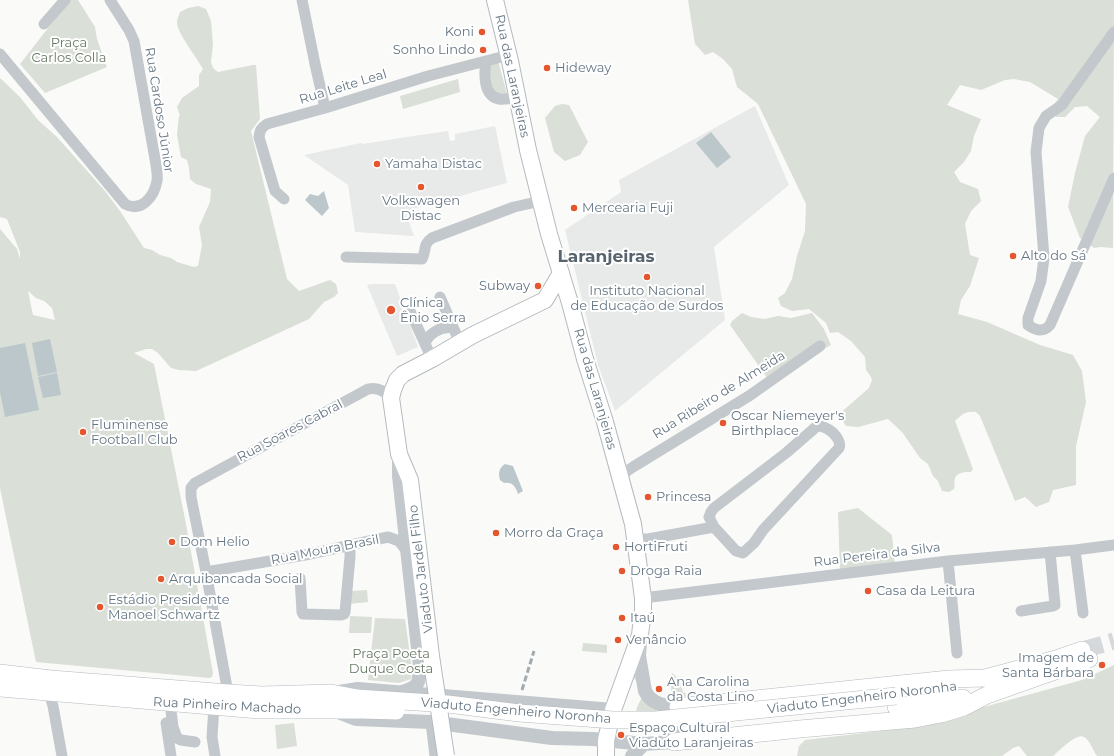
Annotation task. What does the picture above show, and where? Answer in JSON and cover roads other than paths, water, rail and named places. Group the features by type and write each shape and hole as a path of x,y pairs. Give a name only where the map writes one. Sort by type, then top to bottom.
{"main road":[{"name":"Rua das Laranjeiras","path":"494,0 509,56 528,150 549,234 633,524 643,598 640,636 613,710 606,748"},
{"path":"545,300 561,273"},
{"path":"391,398 397,380 403,374 473,335 545,300 558,299 570,303"},
{"name":"Viaduto Jardel Filho","path":"391,398 399,454 410,480 412,548 432,656 446,756"},
{"path":"674,742 915,719 941,714 964,707 987,695 1087,654 1056,658 985,678 949,679 678,707"},
{"name":"Rua Pinheiro Machado","path":"0,673 50,686 166,703 259,710 332,710"},
{"name":"Viaduto Engenheiro Noronha","path":"896,702 963,686 985,678"},
{"name":"Rua Pinheiro Machado","path":"0,688 50,686 262,694 331,693"},
{"name":"Viaduto Engenheiro Noronha","path":"331,693 359,704"},
{"name":"Viaduto Engenheiro Noronha","path":"332,710 359,704 448,704 613,720 656,720 987,695"}],"street":[{"path":"44,24 65,0"},
{"name":"Rua Cardoso Júnior","path":"0,54 121,200 129,206 136,208 150,197 155,189 157,167 134,41 129,30 110,0"},
{"path":"302,0 325,108"},
{"path":"1114,32 1062,105 1046,116 1039,128 1036,152 1044,258 1041,281 1028,318 1028,325 1033,329 1041,330 1048,328 1050,325 1114,178"},
{"name":"Rua Leite Leal","path":"284,198 275,191 259,137 260,131 267,124 325,108 428,76 509,56"},
{"path":"486,61 484,72 485,80 493,97 500,100 518,96"},
{"path":"346,257 422,259 425,246 432,238 514,207 541,201"},
{"path":"440,297 460,343"},
{"path":"410,310 432,359"},
{"path":"425,344 429,335 444,328 453,328"},
{"name":"Rua Ribeiro de Almeida","path":"620,479 633,466 748,396 820,346"},
{"name":"Rua Soares Cabral","path":"206,572 191,497 191,488 195,483 368,389 373,388 381,390 391,398"},
{"path":"820,426 827,428 839,441 839,448 763,530 754,543 743,553 736,551 714,527 709,517 710,512 714,508 786,453 816,427 820,426"},
{"path":"616,462 633,466"},
{"path":"635,539 648,539 714,527"},
{"name":"Rua Moura Brasil","path":"206,572 305,555 388,537 412,548"},
{"path":"300,578 303,614 344,614 350,545"},
{"name":"Rua Pereira da Silva","path":"643,598 948,561 1075,550 1114,545"},
{"path":"402,692 414,689 419,679 420,667 412,548"},
{"path":"1075,550 1083,613"},
{"path":"1021,611 1055,605 1050,552"},
{"path":"948,561 957,653"},
{"path":"206,572 228,693"},
{"path":"640,636 639,656 646,694 652,700 662,705 678,707 674,742"},
{"path":"50,686 62,756"},
{"name":"Rua Pinheiro Machado","path":"331,693 358,689 613,710"},
{"path":"166,703 177,738 195,742"},
{"path":"166,703 171,756"},
{"path":"214,706 212,737 215,756"},
{"path":"576,738 582,734 586,723 585,713 580,707"},
{"name":"Rua Pinheiro Machado","path":"332,710 356,718 431,722 552,738 576,738 606,748 674,742"},
{"path":"431,722 435,756"},
{"path":"632,756 644,744"}],"tunnel":[{"path":"1086,649 1114,641"}],"railway":[{"path":"522,690 534,651"}],"place":[{"name":"Koni","path":"482,32"},
{"name":"Sonho Lindo","path":"483,50"},
{"name":"Hideway","path":"547,68"},
{"name":"Yamaha Distac","path":"377,164"},
{"name":"Volkswagen Distac","path":"421,187"},
{"name":"Mercearia Fuji","path":"574,208"},
{"name":"Alto do Sá","path":"1013,256"},
{"name":"Instituto Nacional de Educação de Surdos","path":"647,277"},
{"name":"Subway","path":"538,286"},
{"name":"Clínica Ênio Serra","path":"391,310"},
{"name":"Oscar Niemeyer's Birthplace","path":"723,423"},
{"name":"Fluminense Football Club","path":"83,432"},
{"name":"Princesa","path":"648,497"},
{"name":"Morro da Graça","path":"496,533"},
{"name":"Dom Helio","path":"172,542"},
{"name":"HortiFruti","path":"616,547"},
{"name":"Droga Raia","path":"622,571"},
{"name":"Arquibancada Social","path":"161,579"},
{"name":"Casa da Leitura","path":"868,591"},
{"name":"Estádio Presidente Manoel Schwartz","path":"100,607"},
{"name":"Itaú","path":"622,618"},
{"name":"Venâncio","path":"618,640"},
{"name":"Imagem de Santa Bárbara","path":"1102,665"},
{"name":"Ana Carolina da Costa Lino","path":"659,689"},
{"name":"Espaço Cultural Viaduto Laranjeiras","path":"621,735"}],"district":[{"name":"Laranjeiras","path":"606,257"}],"park label":[{"name":"Praça Carlos Colla","path":"69,50"},
{"name":"Praça Poeta Duque Costa","path":"391,662"}]}
